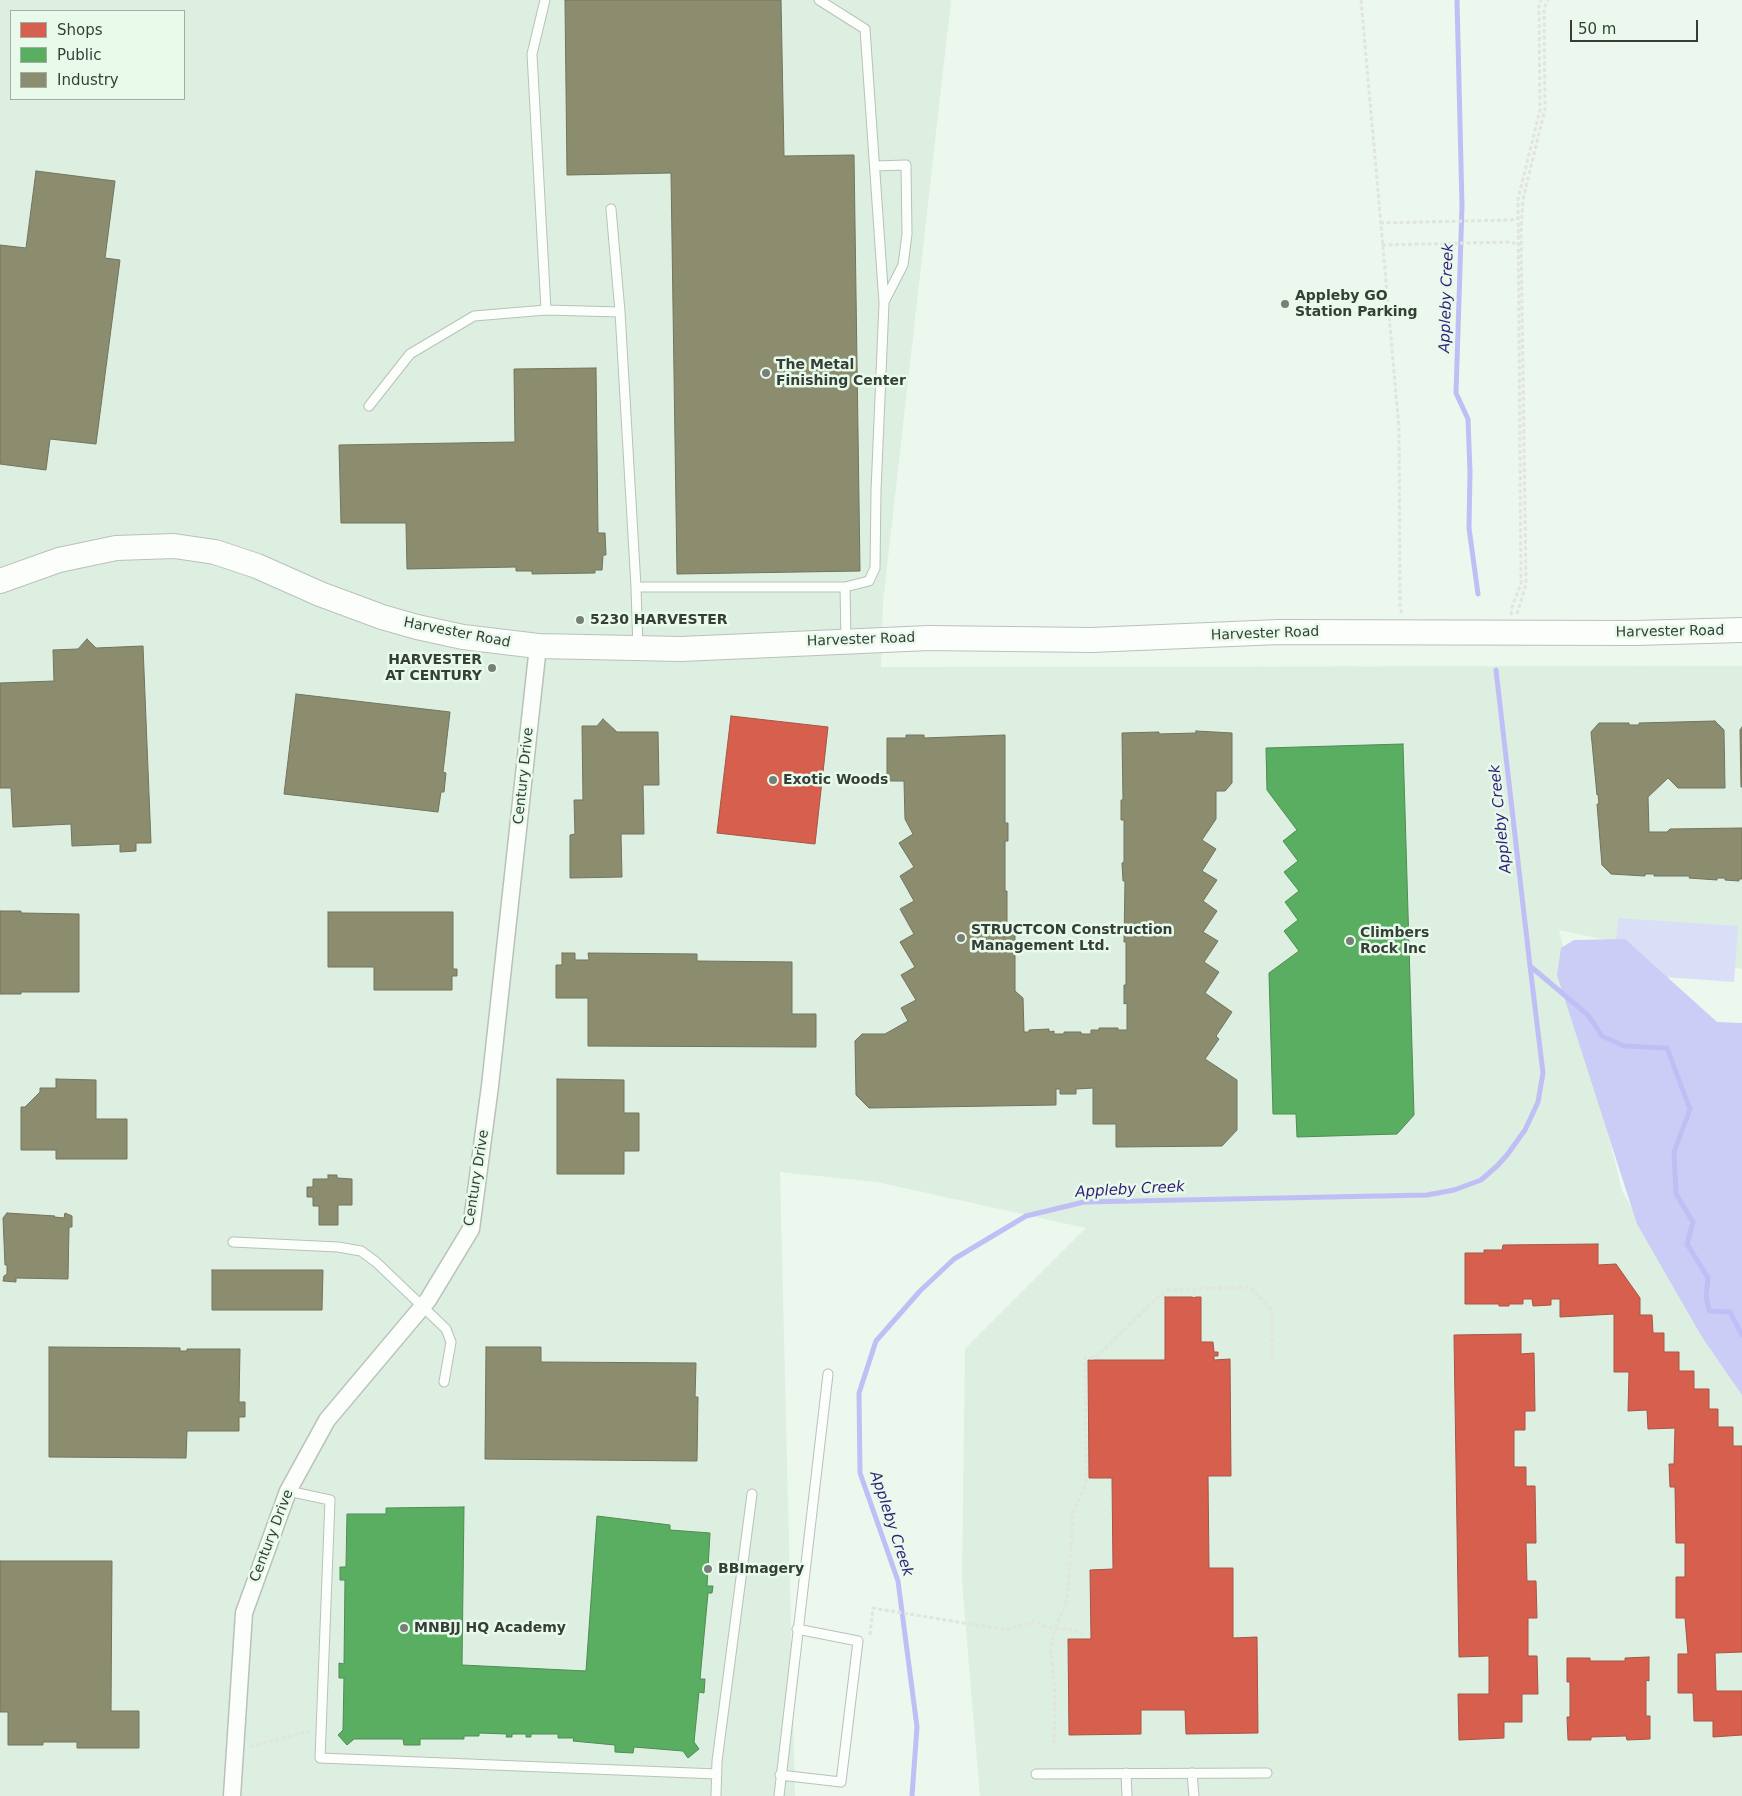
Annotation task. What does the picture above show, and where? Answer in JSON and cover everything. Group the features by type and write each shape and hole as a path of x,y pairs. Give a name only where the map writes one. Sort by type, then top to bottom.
{"main road":[{"name":"Harvester Road","path":"0,582 60,560 116,548 174,546 215,552 257,566 320,594 382,617 417,627 463,637 538,646 683,649 928,638 1091,640 1279,632 1635,633 1742,630"}],"street":[{"name":"Century Drive","path":"232,1796 244,1613 288,1491 327,1420 428,1300 471,1229 490,1086 538,646"}],"lane":[{"path":"545,0 532,54 546,310"},
{"path":"636,587 845,587 869,581 875,568 876,491 884,303 865,29 819,0"},
{"path":"874,166 906,164 907,234 903,266 884,303"},
{"path":"611,209 620,312 638,648"},
{"path":"369,406 410,354 474,316 546,310 620,312"},
{"path":"845,587 846,641"},
{"path":"234,1242 338,1247 361,1251 376,1262 446,1330 451,1342 444,1382"},
{"path":"779,1796 828,1374"},
{"path":"288,1491 330,1500 320,1758 717,1774"},
{"path":"716,1796 717,1761 752,1494"},
{"path":"780,1775 841,1782 858,1641 797,1629"},
{"path":"1126,1773 1127,1796"},
{"path":"1192,1773 1194,1796"},
{"path":"1036,1774 1267,1773"}],"path":[{"path":"1361,0 1399,428 1400,607 1409,632"},
{"path":"1512,632 1512,607 1521,584 1518,199 1540,110 1539,4 1541,0"},
{"path":"1512,632 1526,584 1521,231 1523,200 1545,109 1544,8 1548,0"},
{"path":"1380,223 1511,220 1518,218"},
{"path":"1382,246 1509,242 1518,244"},
{"path":"1054,1744 1055,1697 1051,1647 1054,1628 1066,1604 1074,1513 1086,1484 1085,1358 1095,1358 1159,1296 1168,1290 1246,1287 1251,1288 1272,1310 1272,1361"},
{"path":"1194,1289 1194,1297"},
{"path":"869,1642 873,1608 1006,1630 1035,1621 1047,1628 1068,1629 1083,1634"},
{"path":"235,1752 321,1727"}],"shaded area":[{"path":"0,0 951,0 883,602 881,667 1742,666 1742,969 1559,930 1622,1191 1742,1395 1742,1796 980,1796 962,1581 965,1349 1086,1228 877,1182 780,1172 795,1796 0,1796"},
{"path":"1618,918 1738,926 1734,982 1580,971 1582,940 1616,942"},
{"path":"1625,939 1717,1022 1742,1023 1742,1395 1702,1337 1637,1224 1557,975 1561,948 1574,940"}],"building: Shops":[{"name":"Exotic Woods","path":"731,716 828,727 815,844 717,833"},
{"path":"1598,1244 1598,1265 1616,1264 1640,1298 1640,1315 1652,1315 1653,1333 1664,1333 1664,1352 1679,1352 1679,1371 1694,1371 1694,1389 1709,1389 1709,1409 1718,1409 1718,1427 1733,1427 1733,1446 1742,1446 1742,1652 1715,1653 1716,1691 1742,1691 1742,1735 1713,1737 1713,1721 1694,1721 1693,1693 1678,1693 1678,1654 1688,1654 1685,1618 1676,1618 1676,1577 1685,1577 1685,1543 1676,1543 1675,1487 1670,1487 1669,1464 1674,1464 1675,1428 1648,1429 1647,1410 1628,1411 1629,1372 1614,1372 1614,1314 1560,1317 1560,1299 1551,1299 1551,1305 1533,1306 1532,1299 1523,1299 1523,1304 1509,1304 1509,1306 1499,1306 1499,1304 1465,1304 1465,1253 1484,1253 1484,1250 1502,1250 1503,1245"},
{"path":"1165,1297 1201,1297 1201,1342 1213,1342 1214,1352 1218,1352 1218,1356 1214,1356 1214,1360 1230,1359 1231,1476 1208,1476 1209,1568 1233,1568 1233,1638 1257,1637 1258,1733 1186,1734 1185,1710 1141,1710 1141,1734 1069,1735 1068,1639 1091,1639 1090,1570 1113,1569 1112,1478 1089,1478 1088,1360 1165,1360"},
{"path":"1521,1334 1521,1354 1534,1353 1535,1411 1525,1411 1525,1430 1514,1430 1514,1467 1526,1467 1526,1486 1535,1486 1536,1543 1526,1543 1527,1581 1536,1581 1537,1618 1528,1618 1528,1656 1537,1656 1538,1694 1522,1694 1522,1722 1504,1722 1504,1738 1459,1740 1458,1694 1489,1694 1489,1656 1459,1657 1454,1335"},
{"path":"1649,1657 1649,1681 1646,1680 1646,1716 1650,1716 1650,1739 1627,1740 1626,1736 1591,1737 1591,1740 1568,1740 1567,1717 1570,1717 1570,1682 1567,1682 1567,1658 1590,1658 1590,1661 1625,1661 1625,1658"}],"building: Public":[{"name":"Climbers Rock Inc","path":"1403,744 1414,1115 1397,1134 1297,1137 1296,1114 1273,1114 1269,973 1299,951 1284,931 1298,920 1285,902 1299,891 1284,872 1298,861 1283,841 1297,830 1267,790 1266,748"},
{"name":"MNBJJ HQ Academy","path":"464,1507 462,1665 586,1671 597,1516 670,1525 670,1530 710,1533 707,1586 713,1586 712,1593 708,1593 700,1679 705,1679 704,1693 699,1692 694,1742 699,1749 688,1758 683,1751 634,1747 633,1753 615,1752 615,1745 573,1741 574,1738 558,1738 558,1734 531,1734 531,1737 526,1737 526,1734 512,1734 512,1737 506,1737 507,1734 479,1733 479,1736 464,1736 464,1739 420,1739 420,1745 404,1745 403,1739 354,1739 347,1745 338,1735 343,1730 344,1678 339,1678 339,1663 344,1664 345,1580 340,1580 340,1567 346,1567 347,1514 386,1514 386,1508"}],"building: Industry":[{"name":"The Metal Finishing Center","path":"565,0 781,0 784,156 854,155 860,571 677,574 671,173 567,175"},
{"path":"36,171 115,181 105,258 120,260 96,444 50,439 46,470 0,464 0,245 26,248"},
{"path":"596,368 598,533 605,533 606,555 603,555 602,570 595,570 595,573 532,574 532,571 516,571 516,567 407,569 406,523 341,523 339,445 515,442 514,369"},
{"path":"87,639 96,648 143,646 151,843 136,843 136,851 120,852 120,844 72,846 71,824 13,827 11,788 0,788 0,683 54,681 53,650 78,649"},
{"path":"296,694 450,712 443,772 446,773 444,792 441,792 438,812 284,794"},
{"path":"603,719 617,732 658,732 659,785 643,785 644,834 621,834 622,877 570,878 570,835 575,834 574,800 583,800 582,726 597,726"},
{"path":"1715,721 1724,730 1725,788 1678,788 1668,778 1648,797 1649,832 1667,832 1670,829 1742,828 1742,879 1739,879 1739,881 1725,880 1725,878 1717,878 1717,880 1689,878 1690,876 1654,876 1654,874 1645,874 1645,876 1611,874 1602,865 1597,804 1599,804 1591,732 1599,723 1639,725 1639,723"},
{"path":"1742,727 1742,787 1741,787 1740,730"},
{"name":"STRUCTCON Construction Management Ltd.","path":"1196,731 1232,733 1232,783 1225,791 1216,791 1216,819 1202,840 1216,849 1202,871 1217,880 1203,901 1217,911 1203,932 1218,941 1204,962 1219,972 1205,993 1232,1012 1216,1036 1219,1039 1205,1059 1237,1080 1237,1130 1222,1146 1116,1147 1116,1124 1093,1124 1093,1088 1076,1089 1076,1094 1060,1094 1060,1089 1056,1089 1056,1105 869,1108 856,1095 855,1041 862,1034 885,1034 908,1021 901,1008 916,1000 901,975 915,967 900,942 914,934 900,909 914,901 900,876 914,867 899,843 913,834 905,819 904,781 887,781 887,738 906,738 906,735 924,735 924,738 1005,735 1005,823 1008,823 1008,841 1005,841 1007,924 1015,932 1015,991 1023,998 1024,1032 1049,1029 1049,1032 1054,1031 1054,1034 1081,1032 1081,1034 1091,1034 1091,1030 1099,1030 1099,1028 1127,1030 1127,1003 1124,1004 1126,942 1124,942 1125,881 1123,881 1122,863 1124,862 1124,820 1121,820 1121,800 1123,800 1122,733 1196,733"},
{"path":"0,911 79,914 79,992 0,994"},
{"path":"328,912 453,912 453,969 457,969 457,976 452,976 452,990 374,990 374,967 328,967"},
{"path":"562,953 575,953 575,960 589,960 588,953 697,954 697,961 792,962 792,1014 816,1014 816,1047 588,1046 588,998 556,998 556,965 562,965"},
{"path":"56,1079 96,1080 96,1119 127,1119 127,1159 56,1159 56,1150 21,1150 21,1107 25,1107 40,1092 40,1088 56,1088"},
{"path":"557,1079 624,1080 624,1113 639,1113 639,1151 624,1151 624,1174 557,1174"},
{"path":"328,1175 352,1179 352,1205 338,1205 338,1225 319,1225 319,1206 313,1206 313,1197 307,1197 307,1187 313,1187 313,1179 328,1179"},
{"path":"7,1213 64,1218 65,1213 72,1216 72,1227 69,1227 68,1279 16,1278 16,1282 3,1281 4,1276 7,1274 7,1265 5,1265 3,1218"},
{"path":"212,1270 323,1270 322,1310 212,1310"},
{"path":"49,1347 180,1348 180,1351 187,1351 187,1349 240,1349 239,1402 245,1402 245,1417 239,1417 239,1431 187,1431 186,1458 49,1457"},
{"path":"486,1347 541,1347 541,1362 696,1363 695,1397 698,1397 697,1461 485,1459"},
{"path":"0,1561 112,1561 111,1711 139,1711 139,1748 77,1748 77,1742 43,1742 43,1745 8,1745 8,1712 0,1712"}],"waterway":[{"name":"Appleby Creek","path":"1457,0 1462,206 1456,393 1468,419 1470,472 1469,528 1478,594"},
{"name":"Appleby Creek","path":"1496,670 1530,966 1588,1015 1602,1036 1624,1046 1667,1048 1690,1109 1674,1152 1676,1194 1693,1222 1687,1244 1708,1278 1706,1296 1709,1311 1730,1312 1742,1335"},
{"name":"Appleby Creek","path":"912,1796 917,1727 898,1581 860,1473 859,1393 876,1341 920,1291 954,1259 1026,1216 1084,1202 1427,1195 1454,1190 1481,1180 1507,1155 1525,1130 1538,1102 1543,1073 1530,966"}],"place":[{"name":"Appleby GO Station Parking","path":"1285,304"},
{"name":"The Metal Finishing Center","path":"766,373"},
{"name":"5230 HARVESTER","path":"580,620"},
{"name":"HARVESTER AT CENTURY","path":"492,668"},
{"name":"Exotic Woods","path":"773,780"},
{"name":"STRUCTCON Construction Management Ltd.","path":"961,938"},
{"name":"Climbers Rock Inc","path":"1350,941"},
{"name":"BBImagery","path":"708,1569"},
{"name":"MNBJJ HQ Academy","path":"404,1628"}]}
